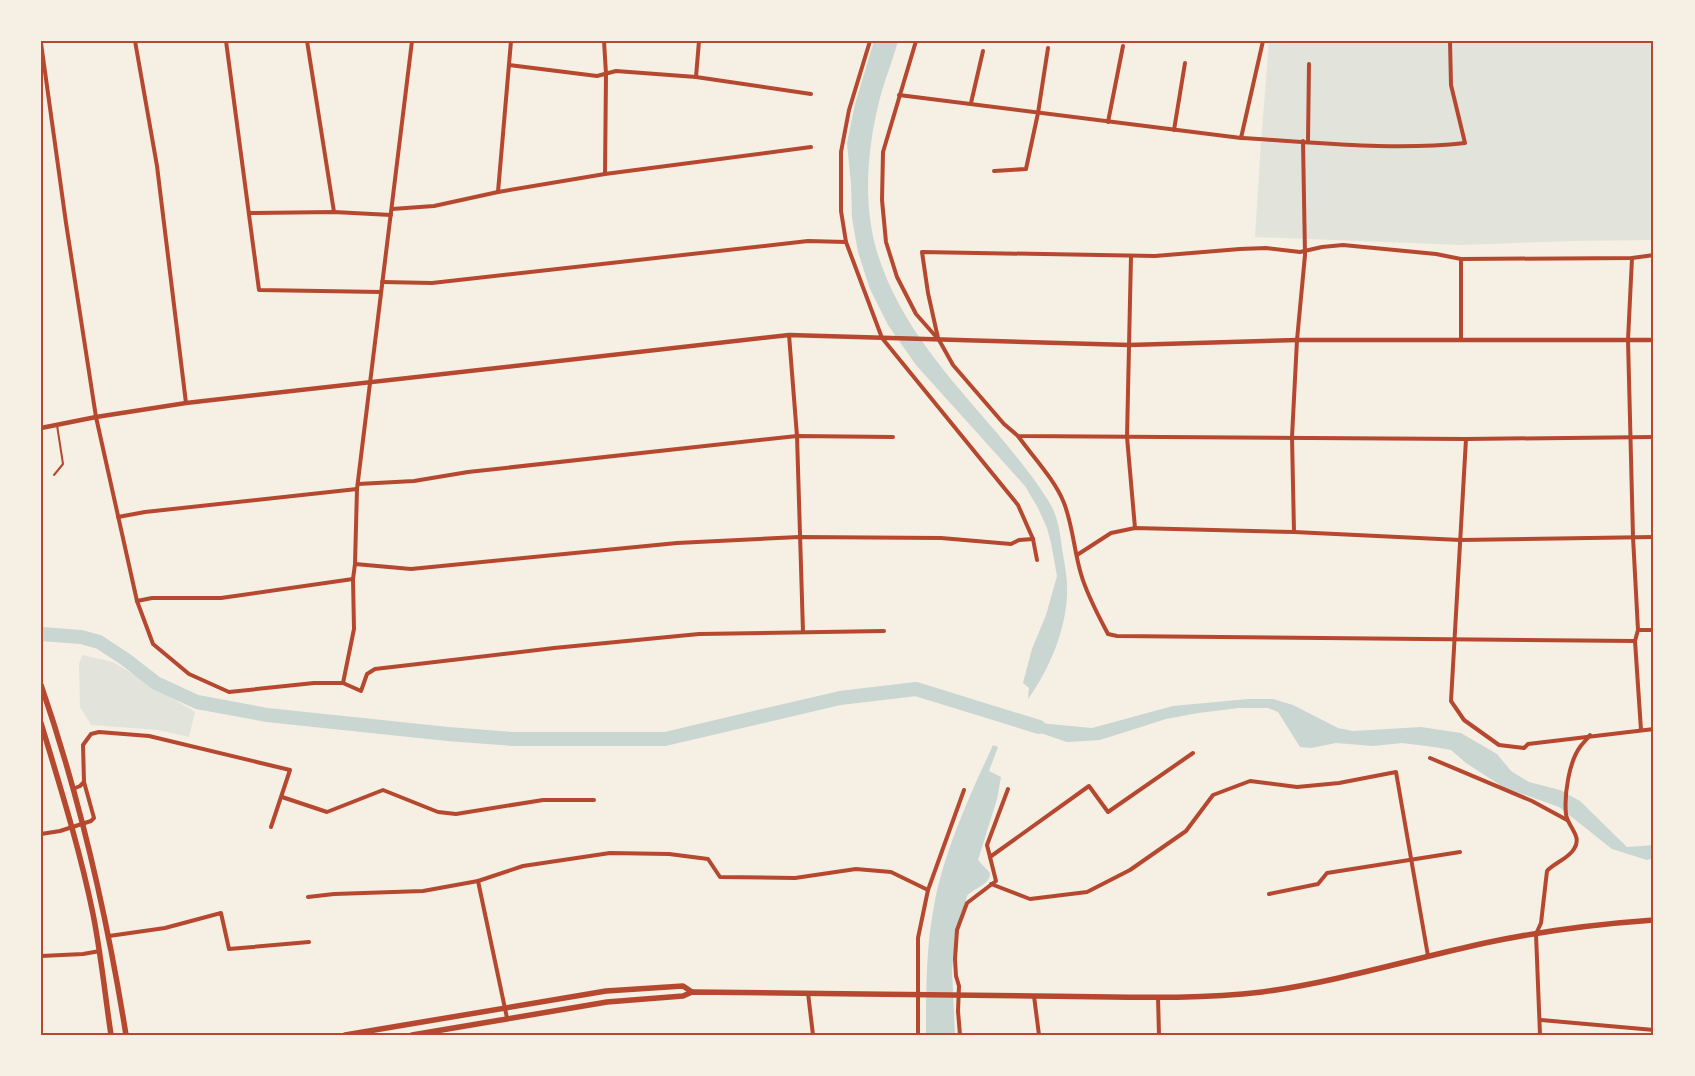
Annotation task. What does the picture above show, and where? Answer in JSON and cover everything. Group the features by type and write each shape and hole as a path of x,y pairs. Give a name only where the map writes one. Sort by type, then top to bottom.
{"main road":[{"path":"41,685 82,823 109,936 126,1035"},
{"path":"41,723 72,827 92,912 100,951 111,1035"},
{"path":"412,1035 607,1002 683,996 692,992 1158,997 1214,996 1262,992 1322,981 1428,956 1536,934 1585,926 1654,920"},
{"path":"345,1035 606,991 683,986 692,992"}],"street":[{"path":"135,41 157,166 186,404"},
{"path":"226,41 259,290 381,292"},
{"path":"307,41 334,212"},
{"path":"343,683 354,629 353,579 357,489 367,399 372,381 382,282 412,41"},
{"path":"498,192 511,41"},
{"path":"604,41 606,74 605,174"},
{"path":"696,77 699,41"},
{"path":"870,41 849,110 841,152 841,211 846,242 884,338 1018,505 1034,539 1037,560"},
{"path":"916,41 883,152 882,200 886,242 897,277 916,314 939,340 953,365 1004,424 1018,436 1054,484 1064,503 1081,574 1108,634 1118,636 1635,641"},
{"path":"1241,138 1263,41"},
{"path":"899,95 1241,138 1377,145 1444,145 1465,143 1451,85 1450,41"},
{"path":"41,43 96,417 137,601 153,644 189,674 229,692 314,683 343,683 361,691 367,674 375,669 554,648 699,634 884,631"},
{"path":"1108,122 1123,46"},
{"path":"994,171 1026,169 1038,113 1048,48"},
{"path":"971,103 983,51"},
{"path":"1174,130 1185,64"},
{"path":"1308,141 1309,64"},
{"path":"509,65 597,76 616,71 696,77 811,94"},
{"path":"1294,532 1292,436 1297,340 1305,251 1303,141"},
{"path":"392,209 434,206 498,192 605,174 811,147"},
{"path":"249,213 334,212 391,216"},
{"path":"382,282 432,283 808,241 846,242"},
{"path":"939,340 928,293 922,252 1155,256 1249,248 1305,251 1343,245 1436,254 1461,260 1632,258 1654,255"},
{"path":"1131,256 1127,437 1136,528"},
{"path":"1632,258 1628,340 1633,537 1638,630 1635,641 1641,730"},
{"path":"1461,260 1461,340"},
{"path":"789,335 797,436 803,632"},
{"path":"41,428 96,417 186,404 372,381 789,335 1129,345 1297,340 1654,340"},
{"path":"358,484 414,481 468,472 797,436 893,437"},
{"path":"1018,436 1654,437"},
{"path":"1466,438 1451,701 1464,720 1499,745 1524,748 1528,744 1590,735 1654,729"},
{"path":"118,517 155,511 357,489"},
{"path":"1077,555 1111,533 1136,528 1294,532 1460,540 1654,537"},
{"path":"355,564 411,569 677,543 799,538 941,538 1011,544 1019,540 1034,539"},
{"path":"137,601 152,598 221,598 353,579"},
{"path":"1638,630 1654,630"},
{"path":"41,834 60,831 91,821 94,818 84,782 83,745 91,734 99,732 148,736 290,770 270,827"},
{"path":"1540,1035 1541,1020 1536,934 1541,923 1547,871 1574,850 1577,841 1576,835 1567,820 1566,790 1573,760 1579,748 1590,735"},
{"path":"990,857 1089,786 1108,812 1193,753"},
{"path":"1430,758 1532,801 1567,820"},
{"path":"991,884 1030,899 1087,892 1130,870 1186,831 1213,795 1250,782 1297,787 1339,783 1396,772 1428,956"},
{"path":"73,789 84,782"},
{"path":"960,1035 958,995 960,986 956,976 957,930 967,903 996,881 987,845 1008,789"},
{"path":"282,796 327,812 383,790 438,812 456,814 543,800 594,800"},
{"path":"918,1035 918,938 928,890 964,790"},
{"path":"1269,894 1318,884 1327,874 1460,852"},
{"path":"308,897 334,894 423,891 478,881 523,866 610,853 669,854 708,859 720,878 796,878 856,869 891,872 928,890"},
{"path":"478,881 507,1018"},
{"path":"109,936 165,928 221,913 229,949 309,942"},
{"path":"41,956 83,954 100,951"},
{"path":"808,993 813,1035"},
{"path":"1034,996 1039,1035"},
{"path":"1158,997 1159,1035"},
{"path":"1541,1020 1654,1030"}],"lane":[{"path":"54,475 63,464 57,425"}],"shaded area":[{"path":"874,41 898,41 878,106 869,160 868,198 877,252 898,303 912,326 944,370 1031,475 1052,507 1058,525 1067,583 1065,614 1062,629 1051,659 1028,699 1029,688 1023,683 1032,649 1046,615 1057,576 1047,528 1025,486 916,365 888,325 870,289 858,252 852,218 847,143 855,104"},
{"path":"1269,41 1654,41 1654,240 1462,245 1255,237"},
{"path":"82,655 113,662 195,712 189,737 158,730 91,725 80,707 79,664"},
{"path":"1248,699 1273,699 1293,705 1338,728 1353,731 1421,727 1461,733 1497,754 1511,771 1529,782 1560,790 1580,801 1627,847 1654,845 1654,858 1647,860 1612,849 1559,807 1503,787 1466,763 1451,750 1402,743 1373,746 1336,743 1311,748 1300,747 1278,712 1268,708 1239,708 1166,719 1100,740 1067,742 1020,726 1024,718 1039,723 1092,728 1173,706"},
{"path":"993,745 998,747 989,771 1001,777 997,799 978,860 990,873 985,884 967,896 955,940 952,970 955,1035 926,1035 928,954 931,922 938,885 951,844"}],"waterway":[{"path":"41,634 81,637 99,642 156,683 197,702 267,715 448,734 512,739 665,739 840,698 916,689 1039,727"}]}
